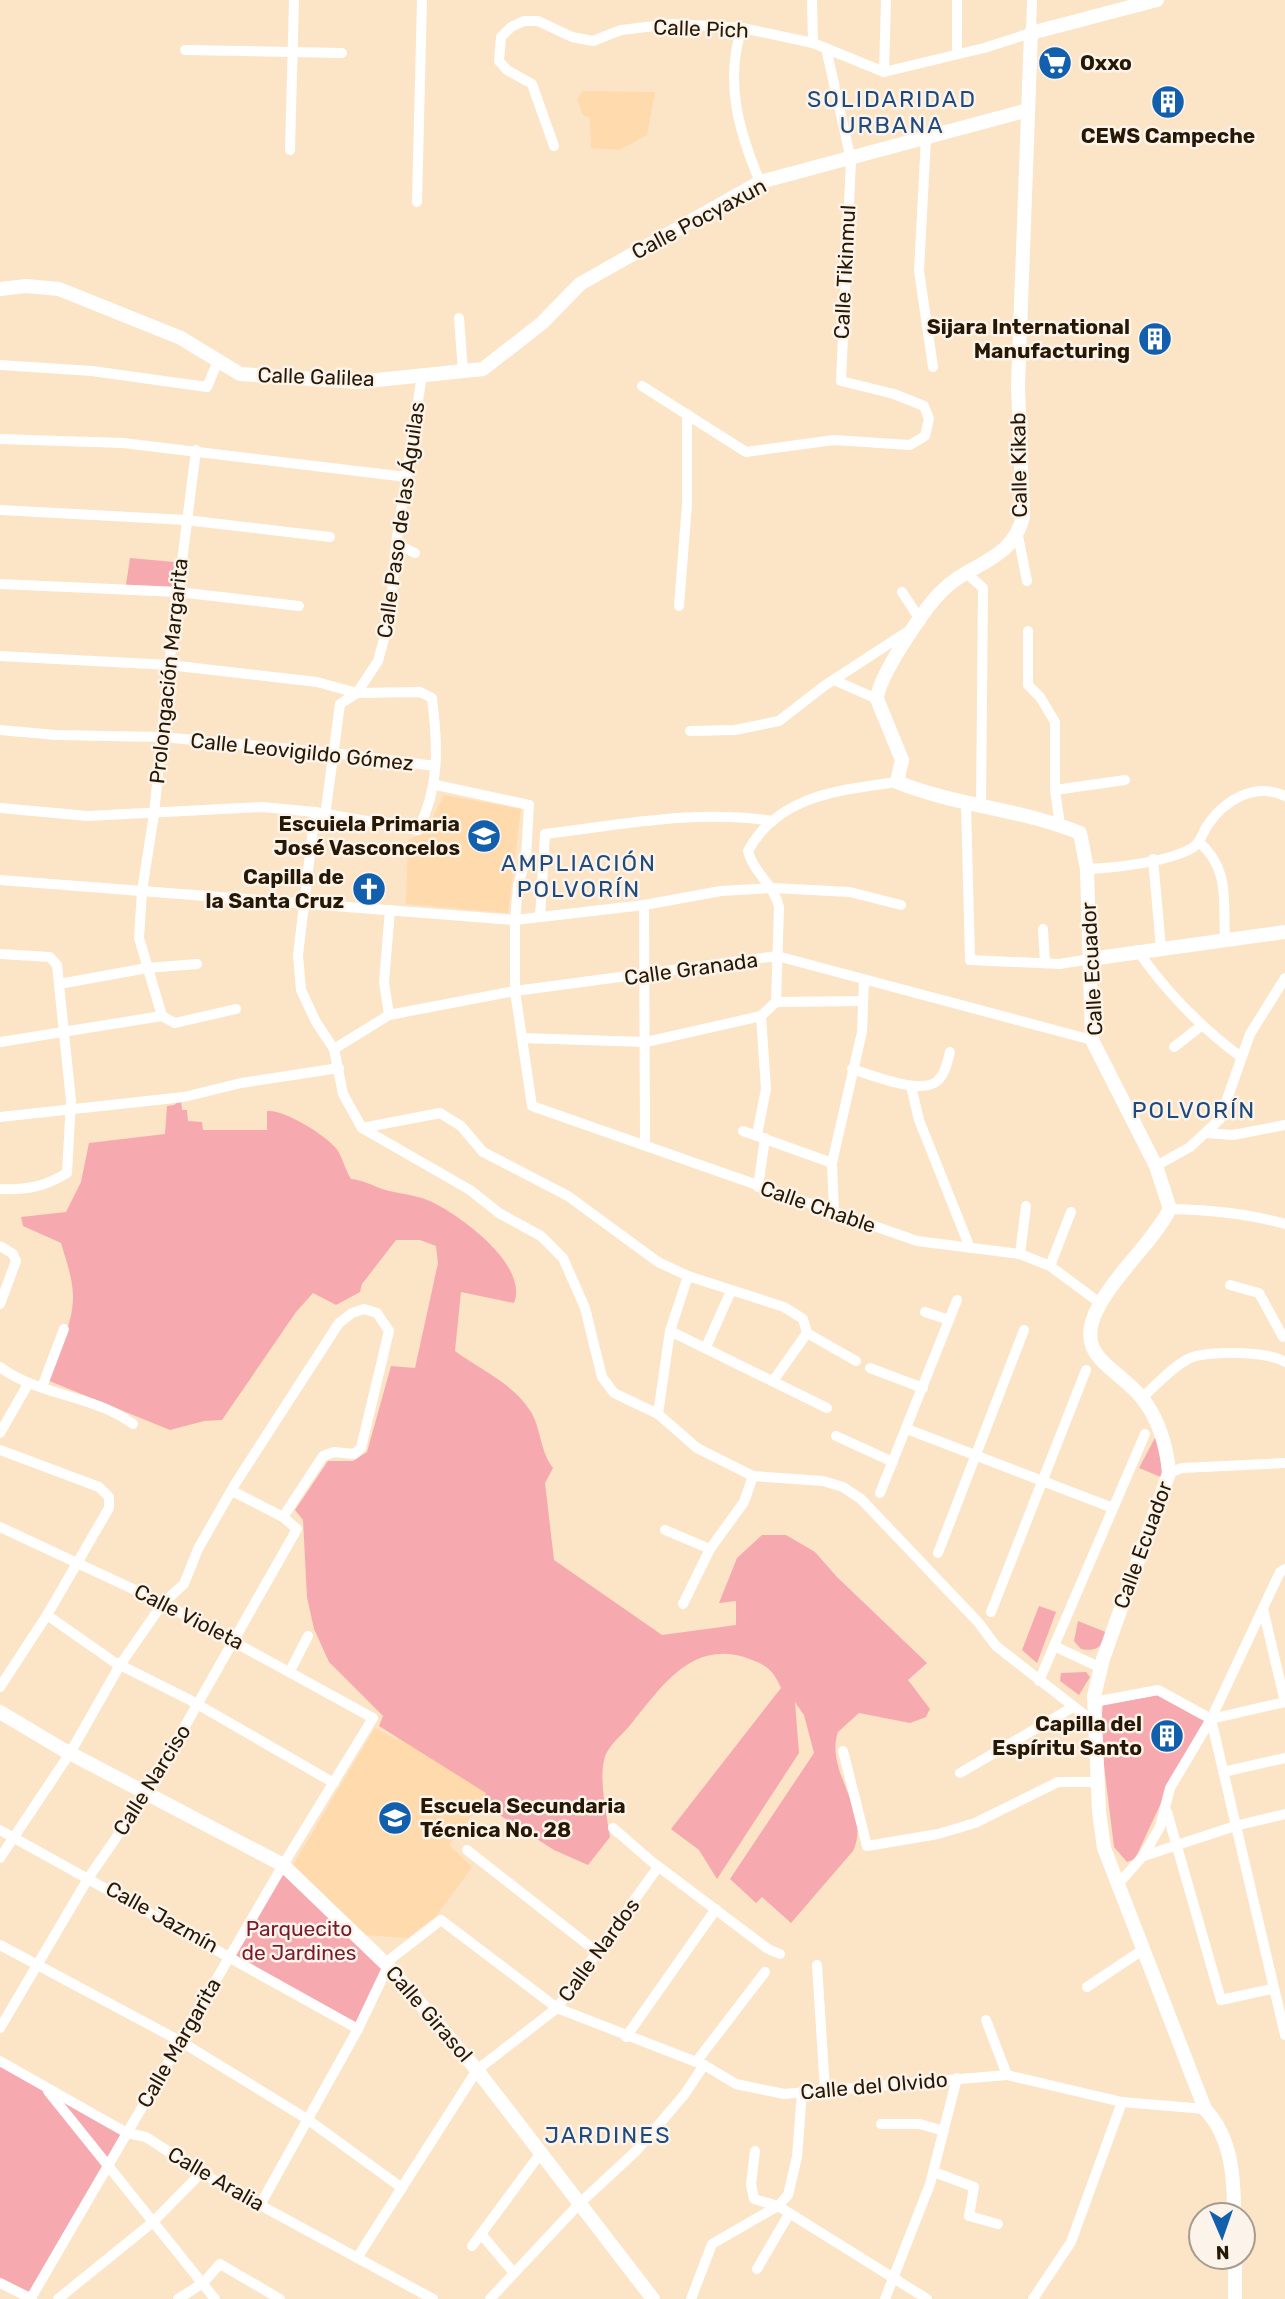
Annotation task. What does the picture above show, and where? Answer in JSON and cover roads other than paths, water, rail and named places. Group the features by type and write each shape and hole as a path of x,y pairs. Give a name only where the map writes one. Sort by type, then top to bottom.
{"street":[{"path":"290,150 294,0"},
{"path":"417,202 422,0"},
{"path":"812,0 813,43"},
{"path":"886,0 884,72 1157,0"},
{"path":"957,0 957,54"},
{"name":"Calle Kikab","path":"690,731 735,730 779,720 919,623 941,591 966,573 999,555 1018,536 1023,517 1018,386 1032,0"},
{"name":"Calle Pich","path":"554,146 532,84 507,70 499,61 501,37 510,27 524,21 538,21 572,37 593,41 621,30 672,24 742,28 813,43 884,72"},
{"path":"742,28 734,53 734,101 746,150 760,182"},
{"name":"Calle Tikinmul","path":"687,414 746,452 834,440 910,445 925,436 929,419 924,406 894,394 841,380 851,160 826,48"},
{"path":"185,50 342,53"},
{"name":"Calle Pocyaxun","path":"483,369 542,323 580,284 760,182 851,160 1028,110"},
{"path":"926,138 919,271 933,367"},
{"name":"Calle Galilea","path":"0,289 26,286 59,289 181,338 240,374 358,382 483,369"},
{"path":"459,318 463,371"},
{"path":"0,365 92,371 207,387 218,361"},
{"name":"Calle Paso de las Águilas","path":"362,1128 343,1094 334,1049 316,1022 301,990 299,955 340,704 357,693 379,661 390,617 396,544 422,375"},
{"path":"642,386 687,414 687,504 679,607"},
{"path":"0,439 123,443 407,477"},
{"name":"Prolongación Margarita","path":"142,891 154,814 169,665 196,450"},
{"path":"0,510 186,520 330,537"},
{"path":"1018,536 1027,581"},
{"path":"396,544 415,552"},
{"path":"966,573 983,588 981,808"},
{"path":"0,584 178,592 299,606"},
{"path":"897,782 902,760 877,699 892,661 919,623 902,592"},
{"path":"390,617 403,621"},
{"path":"776,1002 779,907 772,888 752,866 748,851 755,839 787,810 821,794 897,782 981,808 1060,825 1055,790 1055,722 1040,697 1028,685 1028,631"},
{"path":"0,656 169,665 317,682 357,693 420,692 432,698 436,785 431,805 418,830 262,807 88,816 0,808"},
{"path":"834,680 877,699"},
{"name":"Calle Leovigildo Gómez","path":"0,730 56,735 162,737 333,752 435,766"},
{"path":"1055,790 1125,780"},
{"path":"436,785 529,805 526,857 518,886 515,920 515,992 522,1038 646,1042 761,1016 776,1002 861,1000"},
{"path":"1087,869 1119,868 1192,848 1199,842 1218,811 1231,800 1253,792 1274,791 1285,796"},
{"path":"966,804 970,960 1060,964 1137,950 1285,932"},
{"path":"540,917 544,834 689,818 742,816 773,821"},
{"name":"Calle Ecuador","path":"1060,825 1080,833 1087,869 1092,1040 1156,1166 1170,1209 1100,1303 1091,1323 1090,1342 1095,1356 1142,1398 1153,1416 1167,1452 1169,1473 1101,1668 1094,1702 1104,1848 1120,1882 1205,2109 1217,2123 1229,2152 1233,2201"},
{"path":"1199,842 1213,855 1219,866 1225,938"},
{"path":"1153,859 1161,948"},
{"path":"0,880 515,920 644,905 721,891 772,888 850,892 901,905"},
{"path":"142,891 139,938 162,1016"},
{"path":"644,905 645,1146"},
{"path":"389,1015 384,982 390,910"},
{"path":"1043,929 1045,963"},
{"path":"1137,950 1163,988 1201,1026 1241,1057"},
{"path":"0,954 50,957 57,965 71,1108 67,1173 46,1185 26,1190 0,1189"},
{"name":"Calle Granada","path":"334,1049 389,1015 515,992 777,956 1092,1040"},
{"path":"59,984 147,968 197,964"},
{"path":"1156,1166 1190,1147 1226,1109 1250,1034 1285,978"},
{"path":"834,1212 832,1163 862,1032 861,1000 864,981"},
{"path":"0,1042 162,1016 175,1023 236,1009"},
{"path":"758,1187 766,1089 761,1016"},
{"path":"1174,1047 1201,1026"},
{"name":"Calle Chable","path":"522,1038 532,1106 916,1241 1020,1254 1050,1266 1100,1303"},
{"path":"852,1069 911,1086 929,1087 940,1079 950,1052"},
{"path":"0,1117 184,1097 241,1083 339,1068"},
{"path":"911,1086 919,1120 970,1248"},
{"path":"362,1128 440,1113 461,1126 483,1152 568,1196 658,1262 688,1276 784,1307 803,1319 807,1333 856,1361"},
{"path":"1206,1133 1233,1135 1285,1125"},
{"path":"362,1128 470,1190 499,1213 541,1236 563,1258 585,1308 602,1377 614,1394 658,1414 697,1448 753,1476 823,1481 843,1487 861,1499 968,1612 996,1646 1095,1723"},
{"path":"743,1131 832,1163"},
{"path":"1020,1254 1026,1206"},
{"path":"1170,1209 1217,1210 1254,1215 1285,1224"},
{"path":"1050,1266 1071,1212"},
{"path":"0,1246 13,1254 16,1261 0,1304"},
{"path":"658,1414 670,1331 688,1276"},
{"path":"1230,1285 1259,1293 1284,1336 1276,1346 1282,1359"},
{"path":"706,1347 731,1291"},
{"path":"880,1493 957,1300"},
{"path":"0,1858 70,1753 120,1665 163,1603 184,1584 198,1549 232,1490 318,1352 339,1324 352,1313 364,1309 377,1313 389,1331 361,1448 354,1454 334,1452 323,1456 283,1517 232,1490"},
{"path":"925,1312 949,1320"},
{"path":"41,1387 64,1329"},
{"path":"937,1553 973,1454 1024,1330"},
{"path":"670,1331 827,1408"},
{"path":"773,1381 807,1333"},
{"path":"1142,1398 1190,1358 1238,1353 1282,1359"},
{"path":"0,1367 28,1384 117,1412 133,1424"},
{"path":"870,1368 923,1388"},
{"path":"991,1612 1086,1370"},
{"path":"0,1433 28,1384"},
{"path":"907,1429 1113,1508"},
{"path":"1039,1681 1144,1434"},
{"path":"836,1436 893,1462"},
{"path":"0,1450 99,1487 109,1497 109,1508 47,1615 0,1687"},
{"path":"1169,1473 1182,1468 1285,1463"},
{"path":"683,1604 710,1549 744,1502 753,1476"},
{"name":"Calle Narciso","path":"0,2028 89,1877 147,1793 297,1529 283,1517"},
{"name":"Calle Violeta","path":"0,1527 163,1603 373,1718"},
{"path":"665,1530 710,1549"},
{"path":"1120,1882 1143,1856 1167,1812 1170,1787 1211,1718 1280,1572 1285,1569"},
{"path":"1094,1702 1158,1689 1211,1718 1285,1702 1263,1609"},
{"path":"47,1615 120,1665 198,1705 334,1783"},
{"path":"290,1671 308,1636"},
{"path":"1054,1646 1101,1668"},
{"path":"960,1773 1073,1707"},
{"name":"Calle Girasol","path":"0,1713 70,1753 283,1865 338,1915 386,1965 477,2070 653,2299"},
{"name":"Calle Margarita","path":"31,2299 230,1955 373,1718"},
{"path":"1211,1718 1272,1989 1285,2035"},
{"path":"843,1751 867,1846 938,1834 975,1823 1058,1782 1099,1782"},
{"path":"1223,1772 1285,1758"},
{"path":"1167,1812 1221,2000 1272,1989"},
{"path":"1143,1856 1176,1843 1285,1814"},
{"path":"613,1828 658,1867 768,1949 780,1954"},
{"name":"Calle Jazmín","path":"0,1830 230,1955 358,2029"},
{"path":"467,1850 597,1952"},
{"name":"Calle Nardos","path":"357,2258 477,2070 557,2008 658,1867"},
{"path":"626,2037 716,1909"},
{"name":"Calle del Olvido","path":"386,1965 441,1920 557,2008 700,2064 736,2084 784,2094 1007,2075 1122,2102 1205,2109"},
{"path":"0,1945 180,2041 307,2119 402,2188"},
{"path":"1087,1987 1144,1949"},
{"path":"260,2205 358,2029 386,1965"},
{"path":"817,1965 825,2090"},
{"path":"491,2299 579,2204 636,2151 684,2095 700,2064 765,1972"},
{"path":"986,2020 1007,2075"},
{"name":"Calle Aralia","path":"0,2061 127,2133 146,2137 201,2174 433,2299"},
{"path":"886,2299 934,2172 957,2078"},
{"path":"44,2086 215,2299"},
{"path":"691,2299 712,2244 778,2206 788,2195 797,2157 802,2092"},
{"path":"1033,2299 1071,2242 1122,2102"},
{"path":"881,2124 920,2124 944,2131"},
{"path":"755,2151 751,2184 754,2199 778,2206 927,2299"},
{"path":"472,2246 540,2154"},
{"path":"934,2172 974,2187 969,2216 998,2224"},
{"path":"58,2299 153,2222 201,2174"},
{"path":"757,2269 789,2214"},
{"path":"481,2234 514,2273"},
{"path":"178,2299 203,2283 220,2264 280,2299"},
{"path":"1234,2271 1235,2299"},
{"path":"0,2283 31,2299"}],"place":[{"name":"Oxxo","path":"1055,63"},
{"name":"CEWS Campeche","path":"1168,102"},
{"name":"Sijara International Manufacturing","path":"1155,339"},
{"name":"Escuiela Primaria José Vasconcelos","path":"484,836"},
{"name":"Capilla de la Santa Cruz","path":"369,889"},
{"name":"Capilla del Espíritu Santo","path":"1167,1736"},
{"name":"Escuela Secundaria Técnica No. 28","path":"395,1818"}],"district":[{"name":"SOLIDARIDAD URBANA","path":"892,112"},
{"name":"AMPLIACIÓN POLVORÍN","path":"579,876"},
{"name":"POLVORÍN","path":"1194,1110"},
{"name":"JARDINES","path":"608,2135"}],"park label":[{"name":"Parquecito de Jardines","path":"299,1941"}]}
